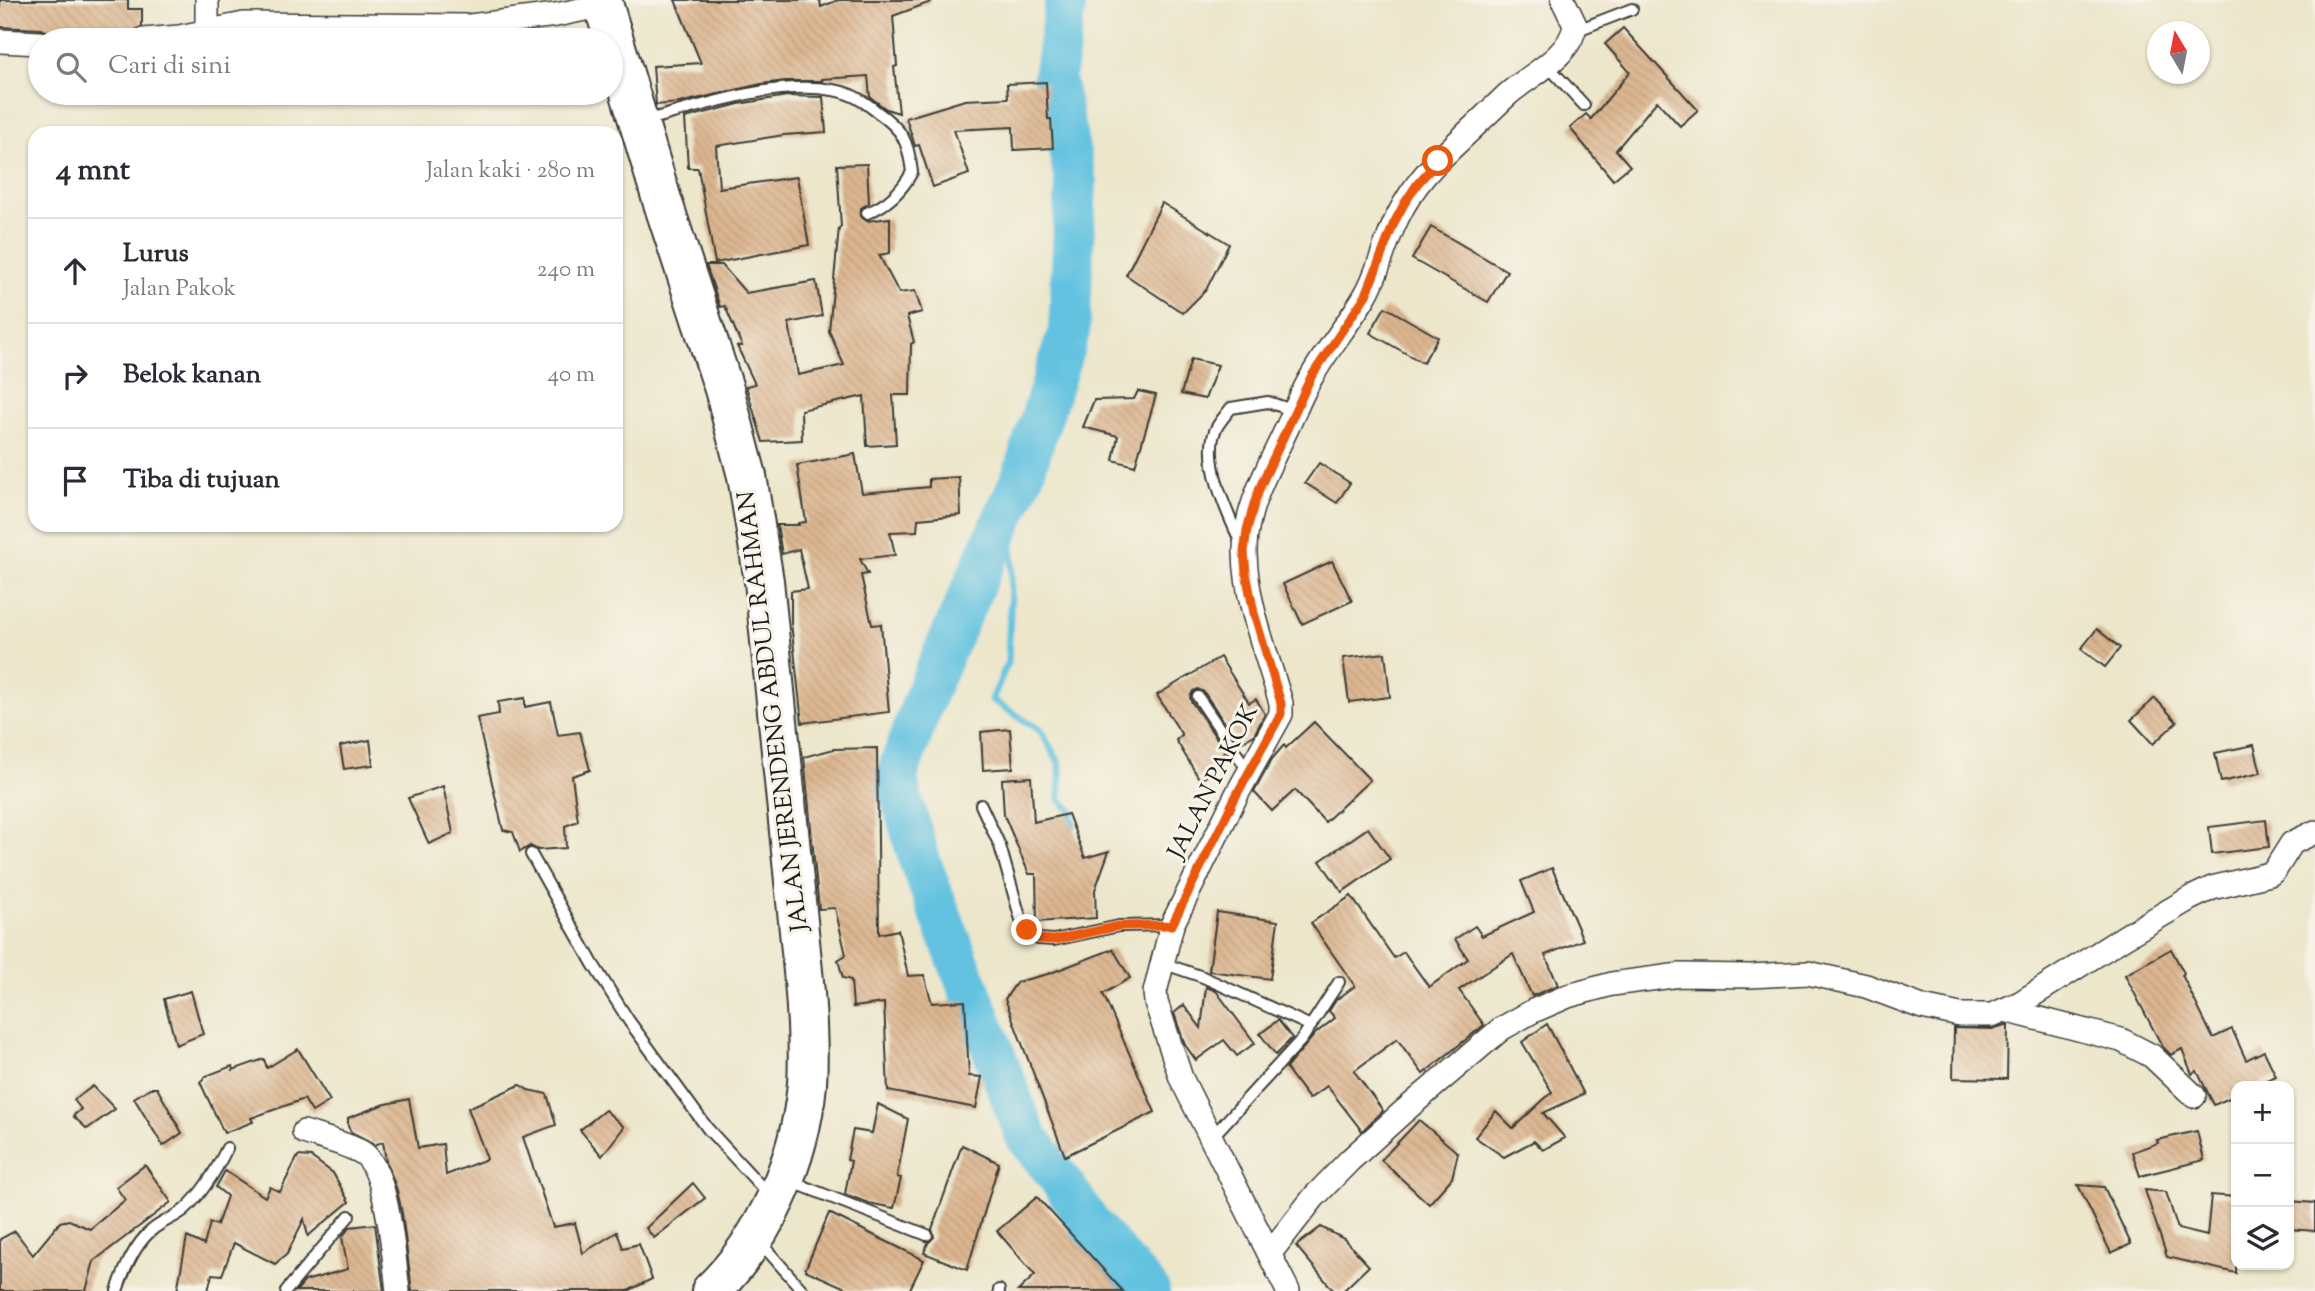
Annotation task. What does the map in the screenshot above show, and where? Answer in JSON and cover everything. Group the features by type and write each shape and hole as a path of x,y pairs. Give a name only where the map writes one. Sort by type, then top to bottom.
{"highway":[{"name":"JALAN JERENDENG ABDUL RAHMAN","path":"603,2 611,28"},
{"name":"JALAN JERENDENG ABDUL RAHMAN","path":"623,71 724,389 747,476 764,581 807,1023 808,1069 803,1111 780,1190 756,1237 712,1290"}],"street":[{"path":"207,0 207,28"},
{"path":"1563,0 1576,25 1575,31"},
{"path":"222,28 258,23 470,26 556,15 603,2"},
{"name":"JALAN PAKOK","path":"1288,1291 1181,1078 1156,1002 1156,985 1176,916 1237,794 1279,720 1281,708 1254,613 1244,552 1247,530 1261,485 1311,377 1366,295 1394,223 1418,183 1510,93 1560,53 1575,31"},
{"path":"0,41 28,42"},
{"path":"1270,1253 1314,1197 1403,1112 1501,1030 1533,1011 1568,996 1612,984 1680,975 1808,973 1866,986 1922,1007 1979,1016 2005,1010 2020,1003 2189,899 2212,888 2270,874 2292,843 2315,832"},
{"path":"2005,1010 2121,1040 2152,1056 2194,1096"},
{"path":"304,1132 360,1152 371,1160 382,1185 398,1291"}],"lane":[{"path":"1575,31 1632,9"},
{"path":"1547,65 1584,105"},
{"path":"638,123 772,90 836,90 863,101 895,124 905,138 910,154 912,172 904,188 879,208 867,213"},
{"path":"1244,552 1217,480 1212,456 1214,431 1231,408 1268,402 1296,411"},
{"path":"1198,697 1249,772"},
{"path":"981,805 1000,846 1021,920 1027,930 1038,939 1054,940 1176,916"},
{"path":"531,854 593,964 629,1021 708,1129 780,1190 927,1235"},
{"path":"1162,963 1203,977 1311,1026"},
{"path":"1212,1137 1285,1059 1311,1026 1339,982"},
{"path":"117,1291 124,1270 138,1247 151,1231 183,1210 204,1188 227,1148"},
{"path":"286,1291 349,1216"},
{"path":"756,1237 803,1291"}],"building":[{"path":"0,0 128,0 128,9 142,9 142,26 139,28 0,27"},
{"path":"675,0 820,0 821,7 838,0 931,2 893,16 897,66 894,67 899,113 886,109 870,97 868,76 761,84 679,103 656,105 653,66 701,63"},
{"path":"1623,28 1698,110 1680,126 1657,101 1616,150 1630,166 1613,180 1570,128 1586,114 1591,119 1630,72 1605,44"},
{"path":"1046,82 1053,148 1014,150 1013,127 954,130 969,174 933,187 919,145 915,146 906,118 965,100 1008,98 1007,84"},
{"path":"787,96 823,97 826,132 784,135 716,146 719,188 797,177 809,245 715,263 698,168 688,168 685,118 739,104"},
{"path":"867,164 869,203 861,208 860,216 867,221 890,218 890,253 879,255 899,293 915,291 922,312 907,316 914,342 911,344 910,395 893,395 896,444 867,446 864,396 801,410 802,440 763,442 746,386 755,384 737,346 742,346 725,306 720,307 706,265 722,265 746,293 816,281 822,316 789,323 798,375 844,365 829,331 841,227 837,165"},
{"path":"1162,203 1229,244 1206,290 1183,313 1126,275"},
{"path":"1431,227 1507,271 1488,302 1412,259"},
{"path":"1385,307 1438,337 1423,363 1370,333"},
{"path":"1191,359 1218,365 1205,399 1181,394"},
{"path":"1138,391 1156,395 1135,466 1113,460 1118,436 1083,427 1094,400 1134,399"},
{"path":"855,454 862,493 929,487 929,479 959,477 961,515 918,519 917,531 890,532 895,555 860,559 868,574 861,575 872,625 881,624 889,712 802,723 791,622 791,591 808,589 799,549 782,554 777,525 799,525 798,523 806,522 797,465"},
{"path":"1319,463 1350,483 1337,503 1305,483"},
{"path":"1332,561 1352,601 1302,624 1283,584"},
{"path":"2097,629 2120,648 2105,667 2081,649"},
{"path":"1385,653 1390,697 1349,702 1343,658"},
{"path":"1220,657 1249,703 1256,699 1265,714 1254,735 1239,744 1204,692 1198,689 1193,691 1191,701 1226,752 1216,758 1222,766 1200,780 1176,740 1182,735 1157,695"},
{"path":"525,698 525,707 551,702 558,735 580,732 590,770 572,776 578,821 565,826 566,848 538,850 530,846 520,852 513,832 503,830 477,718 499,714 498,702"},
{"path":"2155,698 2177,722 2153,744 2131,720"},
{"path":"1314,722 1370,780 1325,822 1295,790 1272,811 1254,792 1272,759 1284,745 1286,748"},
{"path":"1010,729 1013,768 983,770 981,732"},
{"path":"370,740 373,765 344,769 340,746"},
{"path":"2254,745 2261,773 2221,782 2215,753"},
{"path":"877,748 879,934 898,930 908,976 924,975 932,1003 965,1001 969,1076 982,1077 976,1108 888,1091 884,1003 853,1007 851,980 843,978 838,960 846,955 835,908 819,909 804,757 834,749"},
{"path":"1031,777 1034,822 1068,814 1085,858 1109,851 1095,890 1096,918 1037,922 1036,874 1029,874 1004,815 1002,779"},
{"path":"443,786 453,833 429,844 408,798"},
{"path":"2266,820 2269,847 2212,854 2209,827"},
{"path":"1368,828 1390,859 1342,892 1320,861"},
{"path":"1552,868 1583,940 1545,955 1558,985 1532,996 1513,954 1459,990 1484,1025 1423,1074 1397,1039 1354,1071 1383,1111 1362,1131 1327,1086 1309,1099 1286,1068 1316,1033 1335,1018 1329,1011 1336,1000 1355,986 1311,923 1351,896 1394,958 1404,952 1429,987 1468,959 1455,939 1475,926 1482,936 1534,912 1521,881"},
{"path":"1217,912 1278,921 1270,979 1209,971"},
{"path":"1113,949 1130,978 1103,994 1155,1112 1065,1156 1005,999 1017,982 1048,974"},
{"path":"2171,949 2213,1038 2232,1029 2246,1060 2264,1051 2276,1076 2265,1081 2231,1081 2231,1097 2214,1105 2197,1071 2192,1074 2182,1049 2171,1055 2162,1046 2125,975"},
{"path":"1206,987 1216,991 1255,1043 1237,1056 1224,1040 1196,1060 1185,1045 1174,1013 1184,1005 1201,1028"},
{"path":"191,991 203,1034 176,1045 164,999"},
{"path":"1278,1020 1292,1038 1276,1055 1260,1034"},
{"path":"1547,1024 1584,1094 1543,1113 1565,1138 1543,1150 1534,1141 1504,1157 1475,1137 1496,1111 1513,1128 1552,1092 1522,1042"},
{"path":"2008,1025 2007,1079 1953,1078 1954,1028 1992,1029"},
{"path":"298,1049 330,1101 312,1112 304,1099 251,1118 253,1122 224,1133 200,1082 206,1076 232,1066 233,1070 264,1059 267,1068"},
{"path":"520,1085 528,1090 547,1094 556,1125 523,1137 553,1227 575,1223 583,1253 617,1232 623,1248 639,1244 652,1279 628,1291 412,1291 402,1213 383,1142 374,1145 351,1132 348,1118 382,1105 409,1099 418,1148 443,1144 446,1175 487,1159 468,1108"},
{"path":"93,1086 115,1109 87,1129 73,1116 81,1109 74,1100"},
{"path":"150,1088 157,1088 182,1133 163,1146 134,1098"},
{"path":"878,1104 908,1119 897,1177 901,1178 894,1208 868,1203 845,1194 851,1161 847,1160 853,1130 872,1133"},
{"path":"605,1110 624,1127 602,1156 580,1130"},
{"path":"1419,1120 1458,1153 1452,1178 1429,1204 1381,1160"},
{"path":"2197,1131 2204,1160 2140,1176 2132,1152 2158,1143 2157,1140"},
{"path":"962,1145 999,1163 967,1270 924,1253 934,1237 932,1229"},
{"path":"298,1156 311,1157 333,1173 349,1202 308,1236 304,1219 287,1254 275,1264 234,1243 222,1275 212,1274 208,1291 177,1291 187,1237 204,1245 210,1223 217,1225 227,1196 216,1187 225,1171 265,1197 270,1187 280,1192"},
{"path":"145,1165 171,1202 94,1261 86,1291 0,1291 0,1239 15,1231 33,1255 60,1222 69,1220 90,1229 125,1200 116,1187"},
{"path":"693,1183 705,1198 654,1238 646,1228"},
{"path":"2078,1185 2104,1187 2131,1244 2111,1253"},
{"path":"2145,1190 2166,1192 2178,1229 2207,1236 2211,1195 2231,1197 2231,1270 2236,1270 2236,1273 2167,1257"},
{"path":"1037,1197 1123,1291 1018,1291 1035,1275 997,1231"},
{"path":"2294,1201 2315,1203 2315,1231 2294,1229"},
{"path":"829,1213 924,1260 909,1291 852,1291 805,1270"},
{"path":"375,1224 384,1291 296,1291 305,1281 348,1269 342,1237 350,1227"},
{"path":"1321,1227 1344,1239 1369,1266 1343,1291 1334,1291 1296,1246"}],"waterway":[{"path":"1066,0 1054,78 1076,183 1069,331 1023,475 928,688 896,778 920,862 1026,1136 1057,1175 1090,1224 1149,1291"},
{"path":"1011,502 1012,561 1008,662 992,700 1040,730 1060,764 1060,800 1071,810 1073,826"}],"route":[{"path":"1027,930 1038,939 1054,940 1119,926 1172,925 1237,794 1281,714 1281,703 1254,613 1246,573 1244,552 1254,504 1311,377 1366,295 1404,204 1438,161"}]}
